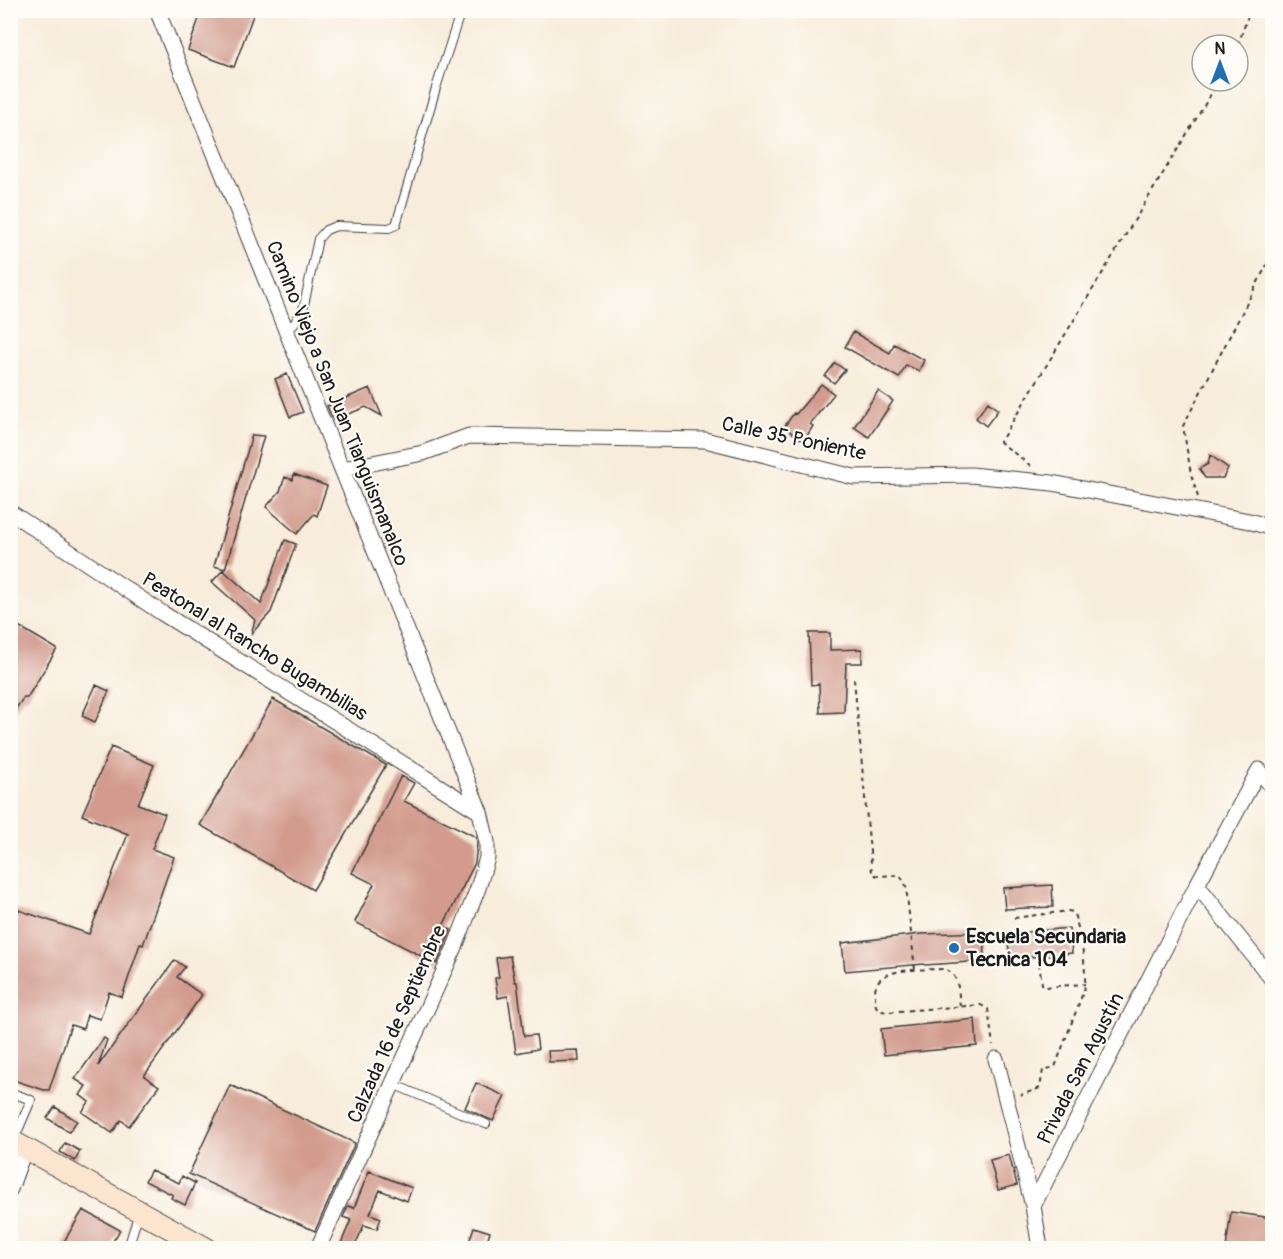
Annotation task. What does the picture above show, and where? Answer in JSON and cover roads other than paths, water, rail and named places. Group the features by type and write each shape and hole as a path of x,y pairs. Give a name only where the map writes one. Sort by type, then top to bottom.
{"main road":[{"path":"16,1143 206,1248"}],"street":[{"name":"Camino Viejo a San Juan Tianguismanalco","path":"157,10 480,812"},
{"name":"Calle 35 Poniente","path":"342,469 423,453 469,436 693,439 854,477 971,475 1052,483 1203,514 1249,521 1272,528"},
{"name":"Peatonal al Rancho Bugambilias","path":"10,512 162,613 480,812"},
{"name":"Privada San Agustín","path":"1033,1206 1197,885 1259,770 1272,787"},
{"name":"Calzada 16 de Septiembre","path":"318,1248 455,947 478,888 487,858 487,842 480,812"},
{"path":"1197,885 1272,979"},
{"path":"996,1059 1033,1206 1040,1248"},
{"path":"10,1189 16,1143"}],"lane":[{"path":"288,334 303,310 318,239 326,230 336,226 389,228 396,225 461,10"},
{"path":"393,1084 486,1124"},
{"path":"10,1092 31,1100 16,1143"},
{"path":"136,1248 129,1245 140,1211"}],"place":[{"name":"Escuela Secundaria Tecnica 104","path":"954,948"}]}
